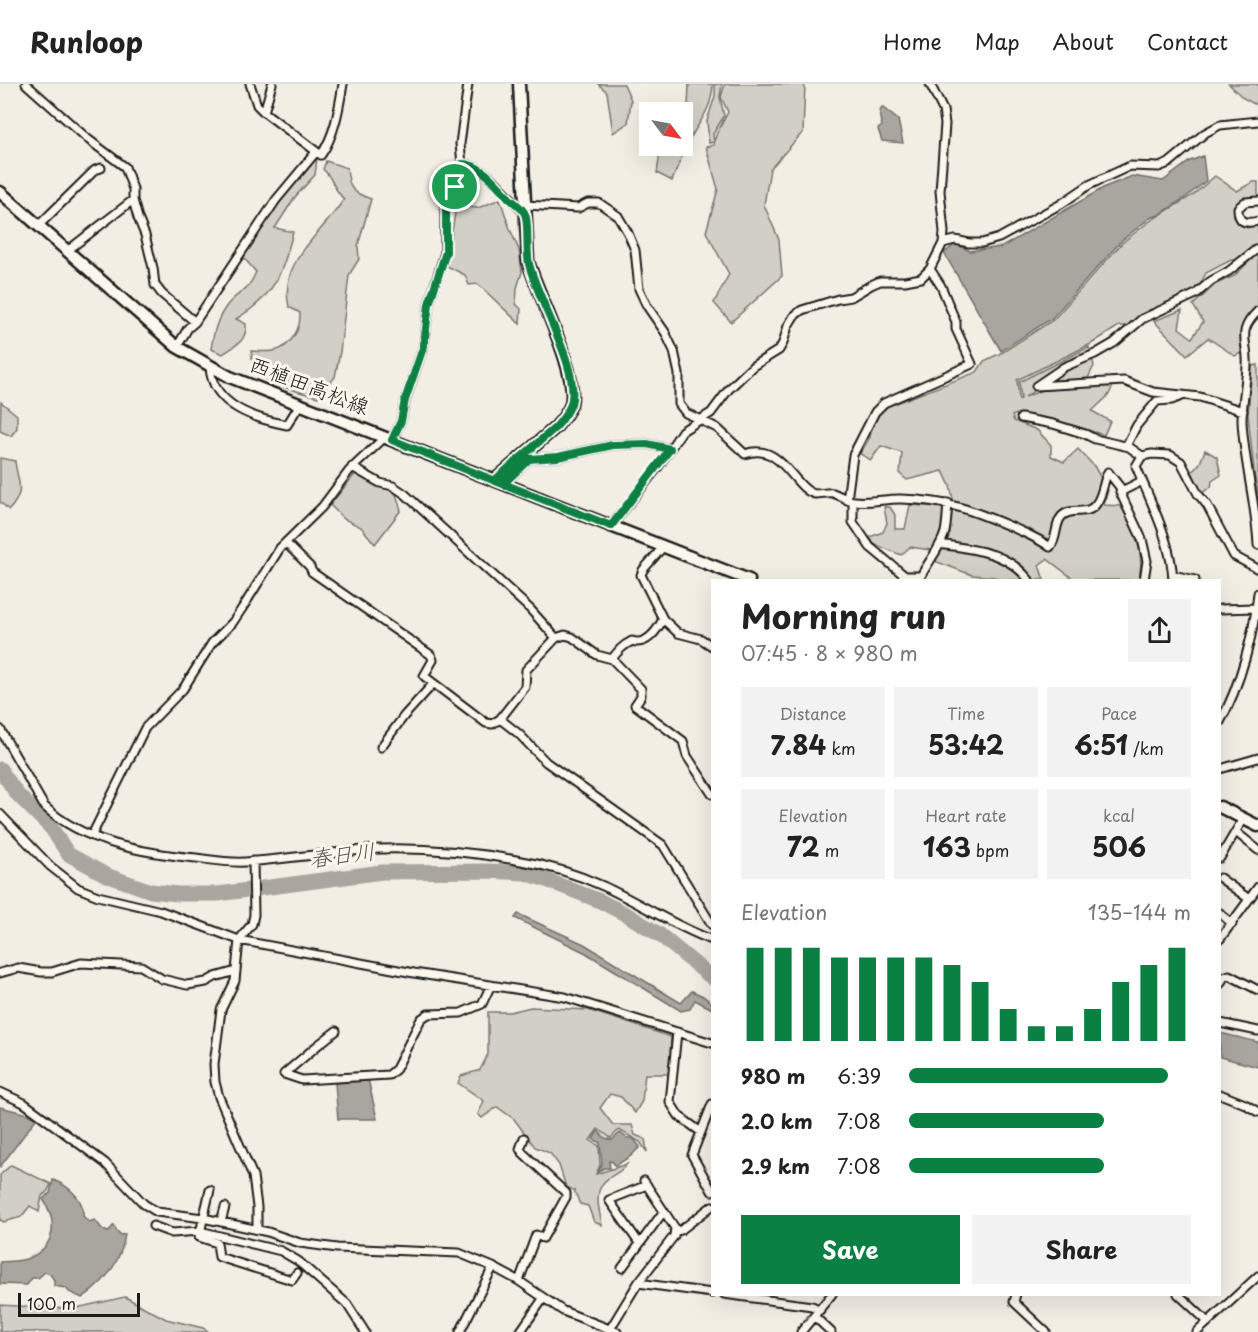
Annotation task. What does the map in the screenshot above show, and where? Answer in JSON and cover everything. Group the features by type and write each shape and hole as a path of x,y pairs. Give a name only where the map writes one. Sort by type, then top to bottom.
{"main road":[{"path":"499,482 556,427 568,411 572,394 567,363 528,261 519,84"},
{"name":"西植田高松線","path":"0,192 177,347 210,367 746,579"},
{"path":"1221,808 1258,826"}],"street":[{"path":"26,84 125,167 133,189 133,200 138,218 145,235 155,285 162,294 195,322"},
{"path":"250,84 257,105 321,155 328,145 336,120 343,84"},
{"path":"264,112 272,84"},
{"path":"92,835 145,728 183,689 212,643 233,622 280,548 322,507 352,467 388,439 401,421 405,400 424,345 429,304 446,252 446,209 462,164 460,144 468,84"},
{"path":"611,526 682,431 718,406 729,389 753,366 779,350 794,316 802,310 851,297 880,281 905,281 921,278 930,269 942,243 944,232 940,191 945,124 943,110 930,84"},
{"path":"942,243 955,240 982,243 999,238 1061,204 1089,185 1130,166 1159,167 1169,163 1205,133 1220,125 1258,121"},
{"path":"177,347 276,200 316,152"},
{"path":"462,164 470,164 481,170 525,209 578,208 588,203 599,203 618,216 635,250 639,289 674,351 679,374 679,404 686,413 717,428 745,454 755,450 773,457 787,467 813,494 833,493 839,498 873,502 898,499 948,503 983,513 1039,539 1050,547 1055,541 1058,522 1063,515 1069,511 1085,512 1095,506 1108,472 1123,491"},
{"path":"38,226 94,170 101,168"},
{"path":"67,251 133,200"},
{"path":"1258,201 1245,202 1238,208 1238,217 1241,221 1248,224 1258,221"},
{"path":"1243,411 1200,397 1153,392 1124,381 1036,386 1064,367 1114,343 1142,319 1196,294 1258,248"},
{"path":"930,269 941,286 956,322 956,329 972,364 884,403 875,412 853,455 850,500 853,522 870,548 905,576 919,579 945,534 948,503"},
{"path":"1258,311 1245,326 1244,342 1248,363 1243,411 1247,457 1257,516 1258,545"},
{"path":"210,367 210,377 216,387 239,411 251,417 287,425 300,404"},
{"path":"1126,446 1137,424 1157,401 1172,400 1184,395"},
{"path":"1021,418 1053,424 1095,439 1126,446 1142,456 1170,454 1181,462 1234,556 1258,569"},
{"path":"499,482 529,459 558,457 613,445 647,444 670,449"},
{"path":"1142,456 1136,466 1164,536 1172,561 1173,578"},
{"path":"352,467 405,494 530,609 556,638"},
{"path":"1142,481 1120,492 1142,539 1147,561 1144,579"},
{"path":"286,543 310,567 312,572 431,655 433,660 424,676 486,723 500,719 525,687 526,670 556,638 565,635 572,637 597,655 612,660 641,689 641,696 635,705 683,741 687,756 711,792"},
{"path":"940,544 983,551 1001,557 1020,568 1028,579"},
{"path":"663,547 641,575 663,619 678,633 701,639 711,645"},
{"path":"1221,721 1233,699 1255,620 1258,593"},
{"path":"1221,609 1257,608"},
{"path":"612,660 620,648 626,644 632,641 639,643 646,641 663,619"},
{"path":"381,747 404,716 433,684"},
{"path":"500,719 519,734 546,762 663,845 711,924"},
{"path":"0,729 44,806 64,822 131,849 231,862 384,849 456,852 515,860 538,864 605,886 686,930 711,940"},
{"path":"1221,769 1258,758"},
{"path":"0,814 50,866 78,888 98,896 161,910 239,940 414,973 573,999 711,1043"},
{"path":"1221,856 1243,819"},
{"path":"1236,832 1258,850"},
{"path":"253,861 255,906 252,924 239,940 232,989 221,1010 214,1064 219,1097 253,1176 257,1229"},
{"path":"1221,879 1249,899"},
{"path":"1221,938 1258,887"},
{"path":"1221,915 1232,924"},
{"path":"0,973 18,968 52,972 81,963 141,966 162,979 187,985 206,982 215,976 236,971"},
{"path":"1221,982 1224,977 1229,975 1258,990"},
{"path":"336,1032 284,1074 302,1080 389,1075 396,1069 421,1019 428,1014 461,1013 482,1004 491,985"},
{"path":"1221,1023 1258,1031"},
{"path":"677,1032 670,1102 679,1116 701,1132"},
{"path":"0,1092 24,1103 105,1163 144,1204 157,1212 257,1229 300,1243 337,1248 459,1253 519,1281 563,1311 613,1331 638,1283 676,1231"},
{"path":"1221,1094 1258,1112"},
{"path":"711,1107 692,1155 711,1189"},
{"path":"519,1281 536,1235 543,1238 566,1197 566,1192 520,1149 524,1138"},
{"path":"639,1243 609,1200 645,1183 676,1231"},
{"path":"210,1190 199,1237 217,1243 219,1257 292,1280 297,1273"},
{"path":"221,1222 225,1207"},
{"path":"676,1231 681,1230 711,1207"},
{"path":"622,1268 664,1211"},
{"path":"153,1226 172,1233 200,1231 269,1246 281,1251 298,1261 347,1304 365,1332"},
{"path":"460,1332 493,1267"},
{"path":"1197,1332 1258,1276"},
{"path":"638,1283 711,1293"},
{"path":"739,1296 812,1306 820,1310"},
{"path":"801,1332 830,1296"},
{"path":"1016,1296 1014,1302 1046,1332"},
{"path":"1180,1296 1208,1322"},
{"path":"520,1332 543,1299"},
{"path":"814,1316 831,1332"}],"shaded area":[{"path":"598,84 624,84 631,100 628,123 613,133 607,92"},
{"path":"689,84 713,84 710,103 693,134 693,102 688,102"},
{"path":"715,84 722,84 720,97 724,116 713,134 714,142 709,143 707,121 715,96"},
{"path":"725,84 805,84 803,132 770,169 764,205 779,240 782,276 731,322 714,303 729,274 706,232 718,189 706,147 714,145 716,135 728,112 721,97"},
{"path":"1229,84 1258,84 1258,106 1243,98"},
{"path":"882,107 898,120 903,143 882,141 878,129 882,126 880,115"},
{"path":"660,156 682,156 672,181 657,173"},
{"path":"1203,156 1206,181 1185,198 1159,215 1150,218 1122,240 1052,318 1001,351 944,253 956,244 970,251 1002,247 1105,187 1132,176 1163,181 1190,161"},
{"path":"317,158 315,175 295,197 275,228 293,232 275,283 260,302 236,319 246,324 243,339 223,354 211,349 221,314 228,304 250,284 256,272 243,257 274,209"},
{"path":"326,161 347,168 352,189 371,199 358,246 359,259 349,275 335,377 318,397 286,388 266,378 253,362 251,351 276,351 290,342 298,328 300,313 289,307 287,290 290,275 304,249 344,199 323,169"},
{"path":"1215,176 1237,191 1253,182 1258,182 1258,197 1248,198 1236,205 1234,215 1237,222 1247,228 1258,225 1258,244 1239,260 1231,260 1206,273 1198,289 1166,305 1149,310 1130,326 1119,326 1091,344 1017,380 1019,400 1021,399 1019,382 1089,347 1094,366 1087,380 1042,385 1025,397 1042,390 1113,386 1108,396 1092,411 1110,421 1104,435 1019,413 1012,416 1014,421 1037,430 1051,445 1051,456 1064,462 1078,449 1094,466 1108,490 1104,505 1121,506 1138,541 1141,559 1139,579 1074,579 1047,559 1039,565 1044,579 998,579 972,575 937,562 931,550 910,547 901,555 874,544 870,537 883,532 887,523 884,507 890,507 895,515 895,529 905,529 910,505 955,508 950,486 943,471 907,480 900,474 902,453 881,446 871,460 860,454 870,437 872,423 881,409 977,372 984,361 1003,352 1053,320 1123,242 1150,221 1193,195"},
{"path":"500,199 519,250 522,272 517,288 516,304 521,309 520,324 478,284 469,285 465,275 445,265 456,206 478,208"},
{"path":"1258,253 1258,306 1243,327 1241,353 1235,356 1208,338 1187,355 1154,321 1182,310 1179,328 1192,338 1203,322 1193,305 1216,284 1234,276"},
{"path":"1258,365 1258,506 1248,415 1252,366"},
{"path":"1,402 17,415 17,428 11,436 0,431"},
{"path":"1205,450 1217,457 1221,475 1212,481 1211,487 1202,493 1192,472 1200,463"},
{"path":"0,458 15,461 19,480 18,497 9,510 0,502"},
{"path":"356,473 381,487 395,491 401,510 375,544 361,527 344,519 330,505"},
{"path":"518,914 584,944 681,1003 692,991 703,996 711,1002 711,1008 695,1000 690,1009 681,1011 586,953 515,918"},
{"path":"531,1007 588,1010 671,1037 669,1074 645,1074 642,1101 635,1113 621,1097 610,1094 600,1108 613,1125 632,1125 635,1135 645,1139 647,1152 640,1142 619,1130 611,1138 598,1129 590,1140 599,1146 600,1165 596,1174 627,1164 601,1187 598,1203 602,1225 594,1222 588,1206 580,1204 574,1190 566,1187 559,1165 550,1153 535,1147 514,1119 497,1107 482,1118 478,1114 484,1101 458,1083 461,1076 480,1070 488,1054 488,1012 510,1012"},
{"path":"1221,1033 1258,1042 1258,1067 1221,1057"},
{"path":"368,1079 377,1119 338,1119 335,1083"},
{"path":"0,1107 28,1114 36,1119 0,1167"},
{"path":"598,1131 605,1138 612,1140 620,1133 627,1138 633,1138 640,1147 615,1166 609,1161 610,1168 604,1168 598,1172 602,1164 600,1143 593,1139"},
{"path":"11,1165 51,1184 42,1196 39,1212 30,1206 21,1217 4,1222 0,1220 0,1175"},
{"path":"53,1180 64,1185 78,1198 83,1216 89,1222 95,1220 103,1230 108,1232 114,1225 121,1235 125,1234 120,1253 111,1270 82,1298 69,1292 66,1288 54,1286 54,1280 50,1274 45,1272 38,1278 32,1278 27,1285 0,1284 0,1262 29,1258 45,1247 49,1240 52,1233 51,1216 43,1199 50,1193"},
{"path":"125,1297 166,1319 203,1328 209,1332 0,1332 0,1305 72,1309"}],"waterway":[{"name":"春日川","path":"0,769 17,794 52,829 68,854 106,875 151,891 218,894 382,872 525,873 600,901 629,916 660,935 711,977"}],"route":[{"path":"455,187 446,209 446,252 429,304 424,345 405,400 401,421 392,440 503,484 529,459 558,457 613,445 647,444 670,449 611,526 503,484 495,480 556,427 571,405 572,384 567,363 528,261 525,213 498,184 470,164 462,164 455,187"}]}
